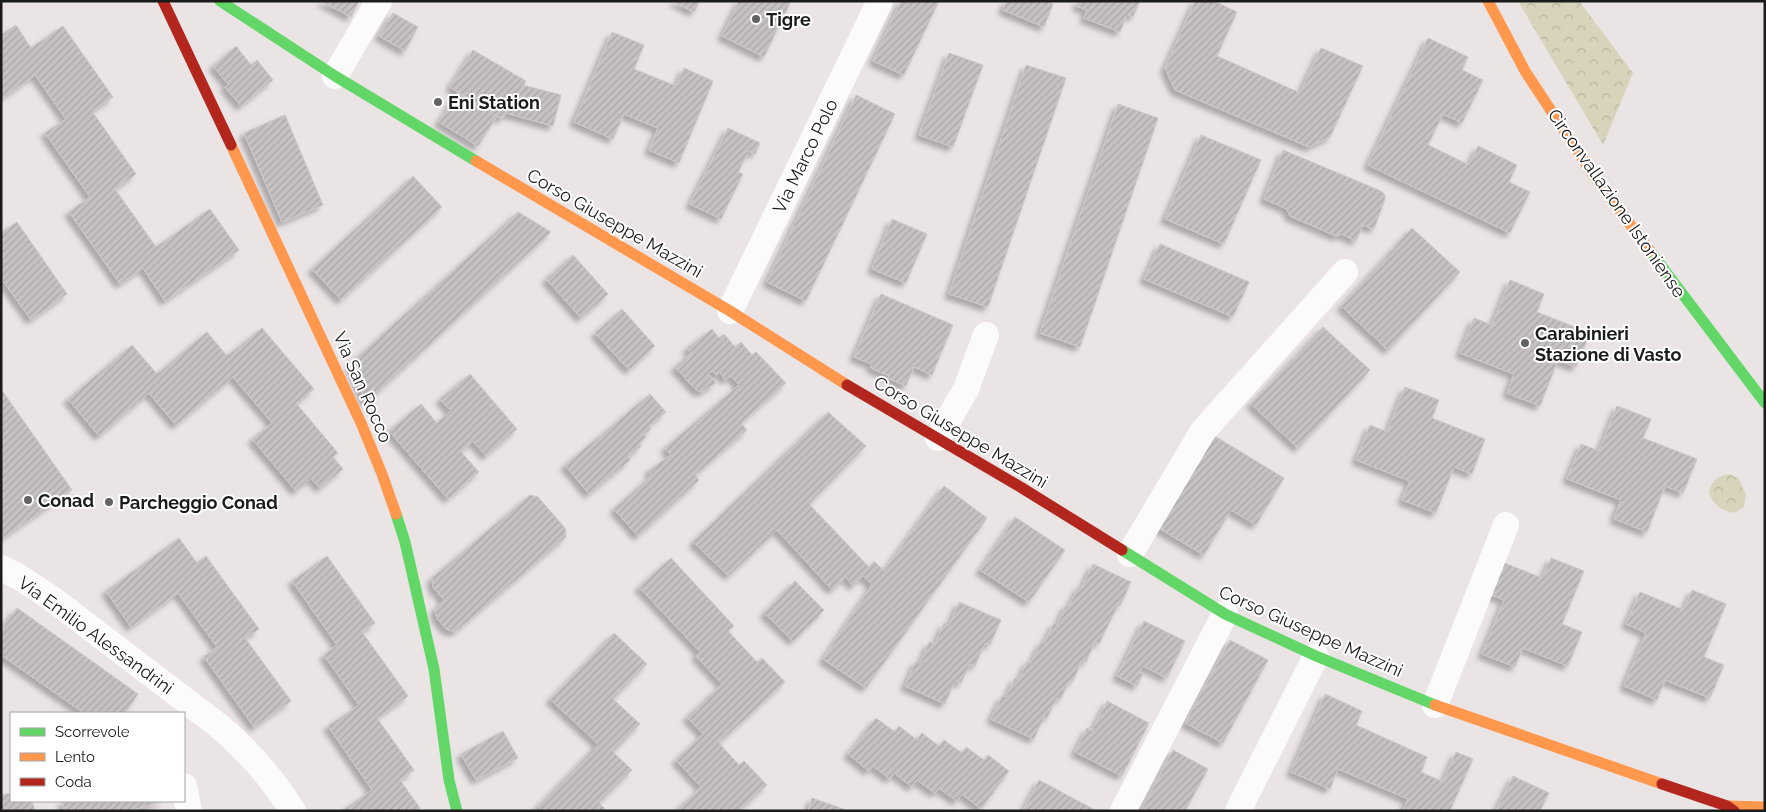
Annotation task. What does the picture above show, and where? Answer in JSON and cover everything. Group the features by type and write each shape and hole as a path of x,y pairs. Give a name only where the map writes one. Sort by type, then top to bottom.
{"main road":[{"name":"Via San Rocco","path":"163,1 361,423 382,474 405,542 434,669 449,780 457,811"},
{"name":"Corso Giuseppe Mazzini","path":"220,1 335,76 543,202 730,311 843,383 1130,554 1225,614 1316,656 1436,705 1731,808 1765,807"},
{"name":"Circonvallazione Istoniense","path":"1488,1 1525,71 1594,176 1763,397"}],"street":[{"path":"335,76 379,1"},
{"name":"Via Marco Polo","path":"730,311 880,1"},
{"path":"1130,554 1203,431 1346,272"},
{"path":"938,438 966,389 986,335"},
{"path":"1436,705 1506,525"},
{"name":"Via Emilio Alessandrini","path":"1,568 19,577 51,598 240,744 276,785 292,811"},
{"path":"1123,811 1225,614"},
{"path":"1238,811 1316,656"},
{"path":"162,682 168,712"},
{"path":"185,792 188,811"}],"green space":[{"path":"1518,1 1579,1 1633,73 1603,145"},
{"path":"1729,474 1738,478 1746,494 1744,507 1734,513 1719,507 1709,493 1715,480"}],"building":[{"path":"321,1 359,1 351,17"},
{"path":"673,1 700,1 694,12"},
{"name":"Tigre","path":"739,1 791,1 764,57 722,36"},
{"path":"901,1 939,1 904,75 873,61"},
{"path":"1006,1 1048,1 1053,4 1044,27 1003,10"},
{"path":"1078,1 1140,1 1133,17 1127,14 1120,32 1084,18 1087,10 1077,6"},
{"path":"1195,1 1214,1 1237,12 1217,56 1300,93 1321,48 1363,66 1330,137 1309,147 1175,90 1165,68"},
{"path":"393,13 418,27 405,51 379,36"},
{"path":"16,25 31,48 63,26 113,97 92,111 136,174 115,189 156,247 210,209 239,250 165,301 143,268 120,284 69,212 90,197 45,133 66,119 35,75 1,99 1,35"},
{"path":"612,32 644,45 634,69 676,86 684,68 713,81 679,163 649,150 658,128 624,114 613,139 574,122"},
{"path":"1428,38 1468,57 1462,70 1483,80 1462,123 1443,114 1428,145 1469,165 1478,146 1517,165 1509,182 1530,192 1510,233 1368,165"},
{"path":"236,46 251,65 257,60 273,80 241,106 225,87 228,84 213,66"},
{"path":"473,50 526,81 502,119 450,87"},
{"path":"949,53 983,65 953,147 919,135"},
{"path":"1026,65 1066,78 988,307 949,294"},
{"path":"523,85 561,95 553,126 506,113"},
{"path":"458,92 497,116 478,146 439,122"},
{"path":"856,95 895,114 806,301 767,282"},
{"path":"1118,104 1158,118 1080,347 1040,333"},
{"path":"285,115 323,205 282,222 244,133"},
{"path":"728,128 760,143 755,154 749,151 738,172 743,174 721,219 690,204"},
{"path":"1201,135 1261,160 1224,244 1165,219"},
{"path":"1283,150 1381,191 1385,195 1385,199 1374,229 1363,225 1356,241 1342,234 1336,236 1290,216 1287,209 1264,199"},
{"path":"413,176 442,207 341,300 312,269"},
{"path":"518,212 551,232 366,403 350,364"},
{"path":"892,219 927,234 906,283 872,269"},
{"path":"17,222 67,294 31,320 1,278 1,233"},
{"path":"1412,228 1460,272 1388,350 1341,306"},
{"path":"1160,244 1249,282 1233,317 1144,279"},
{"path":"573,255 608,294 581,318 546,279"},
{"name":"Carabinieri Stazione di Vasto","path":"1510,280 1544,294 1537,312 1590,333 1576,367 1558,360 1540,406 1507,393 1514,374 1460,353 1474,318 1492,325"},
{"path":"881,294 953,325 932,375 914,367 906,386 871,368 872,364 854,357"},
{"path":"622,309 655,346 629,370 595,333"},
{"path":"1323,327 1370,370 1298,448 1251,404"},
{"path":"262,328 314,389 296,403 338,453 333,457 343,469 320,488 311,478 296,491 252,439 272,423 233,377 176,425 149,393 99,436 68,399 132,345 157,374 207,332 227,356"},
{"path":"712,329 719,338 724,334 735,347 741,342 752,355 756,352 786,383 741,423 747,430 695,475 699,480 638,536 614,509 652,475 648,471 671,455 665,448 739,385 731,376 725,380 720,372 717,375 712,371 708,374 716,383 702,392 696,390 675,367 691,353 687,348"},
{"path":"470,374 517,429 486,456 473,441 461,452 479,472 448,499 389,431 421,404 437,423 451,411 440,399"},
{"path":"1405,387 1439,400 1432,418 1485,439 1472,474 1454,467 1436,513 1402,500 1410,481 1356,460 1370,425 1387,432"},
{"path":"1,389 72,490 1,539"},
{"path":"650,394 666,412 649,426 651,429 644,435 646,437 639,444 641,446 628,457 630,460 589,494 565,465"},
{"path":"1617,406 1651,419 1643,438 1697,459 1683,493 1665,486 1647,532 1614,519 1621,500 1567,479 1581,444 1599,451"},
{"path":"828,412 866,446 809,504 869,567 874,561 884,571 944,486 987,518 866,688 823,659 872,585 863,576 853,586 846,577 832,590 777,530 729,576 693,542"},
{"path":"1213,435 1284,478 1256,525 1231,510 1204,555 1157,527"},
{"path":"530,495 538,497 565,528 566,537 455,632 446,629 437,618 435,609 444,600 433,587 432,578"},
{"path":"1015,517 1065,550 1029,602 980,570"},
{"path":"179,538 197,563 206,556 259,629 245,638 291,701 254,727 204,657 217,647 178,593 131,627 106,591"},
{"path":"327,556 375,623 362,632 408,696 377,718 414,770 400,780 420,808 416,811 342,811 372,790 328,726 359,705 324,655 337,645 292,581"},
{"path":"671,558 734,626 728,631 757,662 762,658 785,682 719,743 739,765 744,761 767,785 739,811 676,811 701,787 676,760 703,734 687,717 722,684 696,656 700,652 639,587"},
{"path":"1551,558 1584,571 1562,624 1582,632 1568,666 1523,648 1515,667 1482,654 1504,600 1484,592 1497,560 1542,578"},
{"path":"1093,564 1131,582 1099,644 1095,642 1086,662 1082,660 1073,681 1070,680 1060,700 1057,698 1047,718 1044,717 1034,739 991,719 1002,696 1006,697 1015,678 1019,680 1027,661 1031,663 1041,642 1044,643 1054,623 1057,625 1066,605 1069,606 1079,586 1082,587"},
{"path":"795,581 824,610 793,641 764,613"},
{"path":"1692,590 1726,604 1704,657 1724,665 1710,698 1665,680 1657,700 1624,686 1646,633 1626,624 1640,592 1684,610"},
{"path":"959,602 1001,620 990,645 985,643 975,666 970,664 961,683 955,681 945,704 905,686 916,661 920,663 929,642 935,644 944,623 949,626"},
{"path":"17,608 138,694 126,712 83,712 1,655 1,630"},
{"path":"1144,621 1185,641 1167,678 1143,666 1139,672 1143,674 1137,686 1117,676"},
{"path":"614,633 647,664 613,699 640,724 613,752 632,770 599,803 607,811 542,811 538,806 598,744 550,699"},
{"path":"1230,640 1268,660 1223,743 1185,723"},
{"path":"1325,694 1362,711 1356,725 1427,757 1421,772 1443,782 1456,752 1473,759 1450,811 1403,811 1408,799 1338,769 1330,789 1291,772"},
{"path":"1107,701 1149,723 1122,776 1075,752 1087,728 1092,731"},
{"path":"876,718 895,732 899,726 917,740 922,733 939,746 944,740 962,753 966,747 984,760 988,755 1009,771 981,809 962,794 957,801 939,788 935,793 917,780 912,787 894,773 890,779 873,766 869,771 848,754"},
{"path":"503,731 518,758 476,780 461,754"},
{"path":"1173,750 1208,769 1185,811 1141,811"},
{"path":"1513,776 1549,793 1540,811 1496,811"},
{"path":"1039,780 1097,811 1023,811"},
{"path":"10,793 10,802 32,802 35,811 1,811 1,795"},
{"path":"812,798 849,811 808,811"},
{"path":"62,802 160,802 129,811 65,811"}],"traffic: fast":[{"path":"220,1 335,76 476,161"},
{"path":"1650,251 1765,403"},
{"path":"396,514 405,542 434,669 449,780 457,811"},
{"path":"1122,550 1225,614 1316,656 1435,705"}],"traffic: slow":[{"path":"1488,1 1525,71 1594,176 1650,251"},
{"path":"231,145 361,423 396,514"},
{"path":"476,161 730,311 847,385"},
{"path":"1435,705 1662,784"},
{"path":"1727,806 1765,807"}],"traffic: jam":[{"path":"163,1 231,145"},
{"path":"847,385 1022,488 1122,550"},
{"path":"1662,784 1727,806 1734,811"}],"place":[{"name":"Tigre","path":"756,19"},
{"name":"Eni Station","path":"438,102"},
{"name":"Carabinieri Stazione di Vasto","path":"1525,343"},
{"name":"Conad","path":"28,500"},
{"name":"Parcheggio Conad","path":"109,502"}]}
